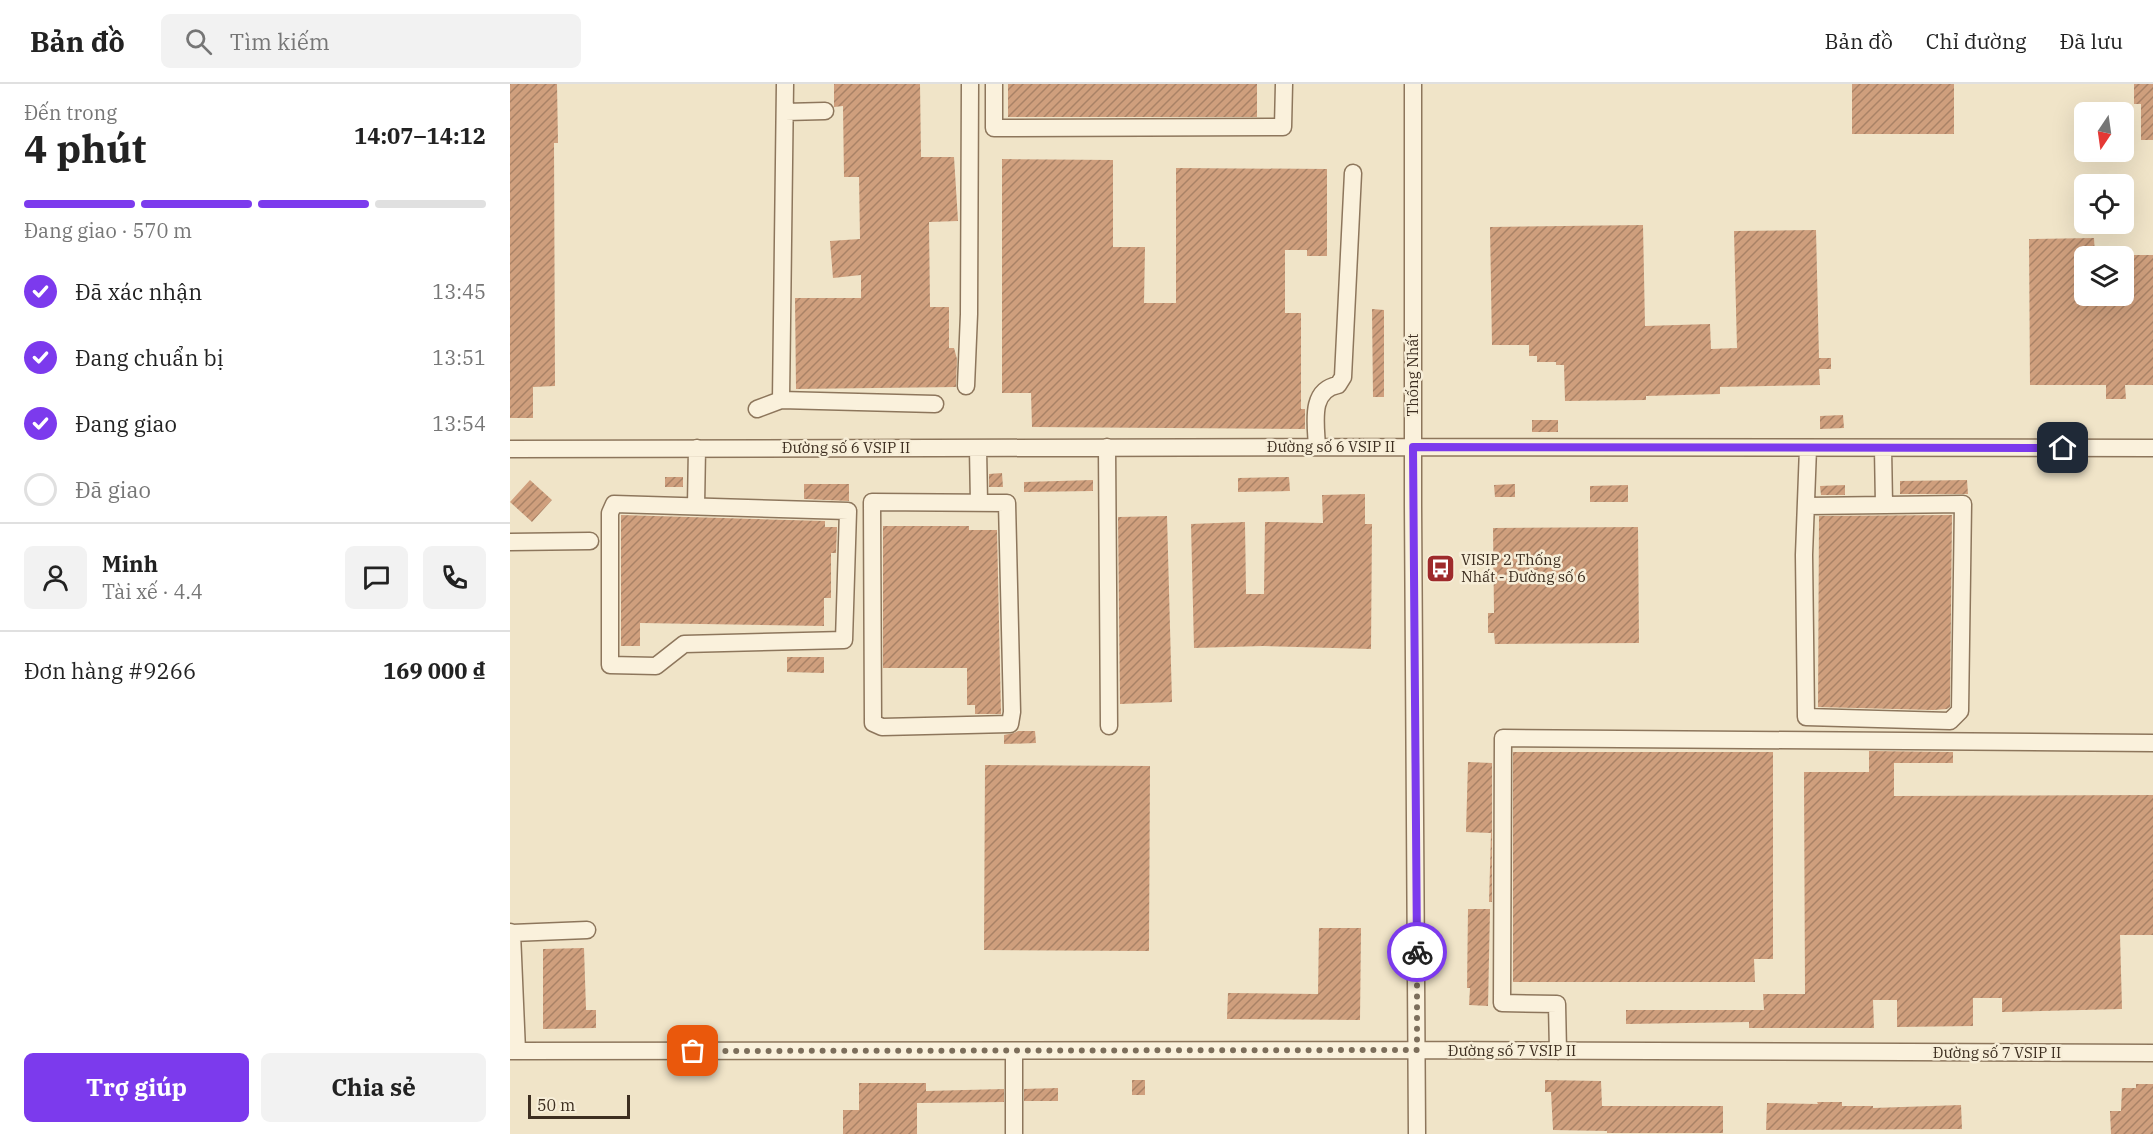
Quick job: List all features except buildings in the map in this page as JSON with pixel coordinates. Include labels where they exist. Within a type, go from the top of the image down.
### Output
[{"type":"street","points":[[781,400],[785,84]]},
{"type":"street","points":[[966,386],[969,314],[970,84]]},
{"type":"street","points":[[994,84],[994,128],[1283,127],[1284,84]]},
{"type":"street","name":"Thống Nhất","points":[[1413,84],[1417,1134]]},
{"type":"street","points":[[785,112],[825,111]]},
{"type":"street","points":[[1317,447],[1316,412],[1319,399],[1323,391],[1329,386],[1338,385],[1342,377],[1353,173]]},
{"type":"street","points":[[757,409],[781,400],[935,405]]},
{"type":"street","points":[[1107,447],[1109,726]]},
{"type":"street","points":[[696,506],[697,448]]},
{"type":"street","points":[[978,448],[979,503]]},
{"type":"street","points":[[1807,506],[1963,504],[1960,711],[1950,721],[1806,717],[1804,555],[1808,448]]},
{"type":"street","points":[[1883,448],[1884,505]]},
{"type":"street","name":"Đường số 6 VSIP II","points":[[510,449],[2153,448]]},
{"type":"street","points":[[872,502],[979,503],[1007,503],[1012,712],[1010,724],[882,727],[873,723],[872,502]]},
{"type":"street","points":[[614,504],[696,506],[848,511],[844,640],[684,644],[656,666],[610,665],[610,513],[614,504]]},
{"type":"street","points":[[510,542],[590,541]]},
{"type":"street","points":[[1558,1051],[1557,1004],[1502,1003],[1503,738],[2153,742]]},
{"type":"street","points":[[513,1051],[511,933],[587,930]]},
{"type":"street","name":"Đường số 7 VSIP II","points":[[513,1051],[1417,1050],[2153,1053]]},
{"type":"street","points":[[1014,1051],[1014,1134]]},
{"type":"way so far","points":[[693,1051],[1417,1050],[1417,952]]},
{"type":"place","name":"VISIP 2 Thống Nhất - Đường số 6","points":[[1440,569]]},
{"type":"route","points":[[1417,952],[1413,447],[2063,448]]}]
